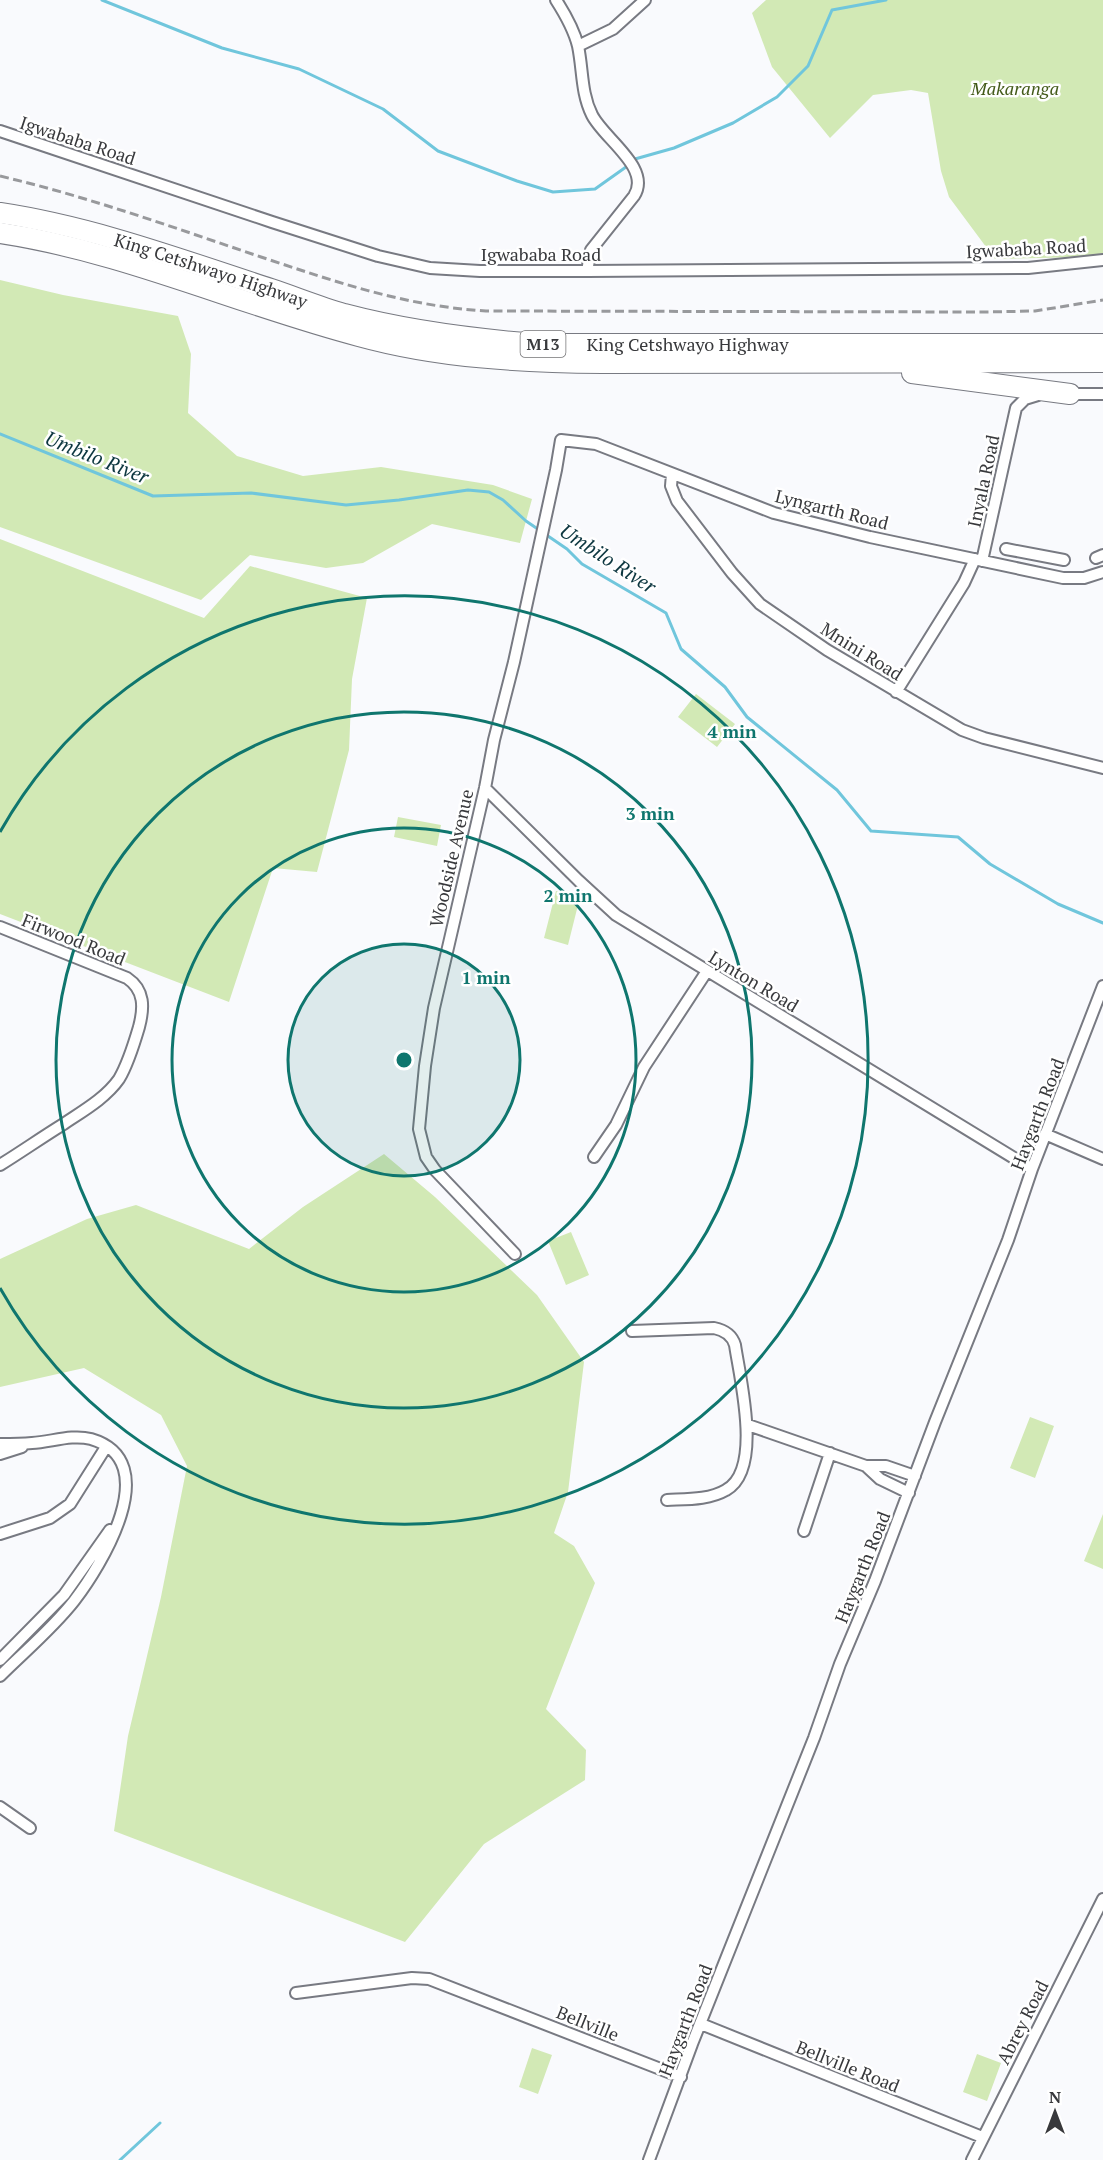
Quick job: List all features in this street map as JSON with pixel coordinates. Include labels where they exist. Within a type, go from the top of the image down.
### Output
[{"type":"highway","name":"King Cetshwayo Highway","points":[[0,213],[81,230],[146,247],[344,314],[466,338],[549,344],[1103,344]]},
{"type":"highway","name":"King Cetshwayo Highway","points":[[0,233],[44,240],[110,256],[340,331],[411,348],[492,360],[743,363],[1103,362]]},
{"type":"highway","points":[[977,344],[1103,334]]},
{"type":"highway","points":[[743,363],[923,374],[986,384],[1070,393]]},
{"type":"street","points":[[556,0],[578,46],[582,82],[591,113],[634,167],[639,178],[634,196],[591,250],[587,272]]},
{"type":"street","points":[[578,46],[613,29],[645,0]]},
{"type":"street","name":"Igwababa Road","points":[[0,132],[378,256],[418,266],[469,270],[587,272],[1028,268],[1103,260]]},
{"type":"street","points":[[986,384],[1006,394],[1016,408],[1025,399],[1035,395],[1103,394]]},
{"type":"street","name":"Inyala Road","points":[[896,692],[979,560],[1016,408]]},
{"type":"street","name":"Lyngarth Road","points":[[561,440],[596,444],[774,513],[870,537],[1070,578],[1084,578],[1103,572]]},
{"type":"street","name":"Woodside Avenue","points":[[514,1254],[435,1170],[426,1157],[419,1129],[434,1008],[537,561],[561,440]]},
{"type":"street","name":"Mnini Road","points":[[672,474],[671,486],[677,501],[755,600],[827,650],[941,719],[971,734],[1103,768]]},
{"type":"street","points":[[1006,549],[1064,560]]},
{"type":"street","points":[[1023,569],[1027,554]]},
{"type":"street","name":"Lynton Road","points":[[485,788],[616,915],[1032,1169]]},
{"type":"street","name":"Firwood Road","points":[[0,927],[124,976],[135,984],[142,999],[142,1016],[132,1048],[116,1082],[106,1094],[0,1165]]},
{"type":"street","points":[[594,1157],[616,1125],[644,1067],[707,972]]},
{"type":"street","name":"Haygarth Road","points":[[650,2160],[814,1738],[840,1664],[875,1581],[1008,1240],[1045,1134],[1103,986]]},
{"type":"street","points":[[1045,1134],[1103,1159]]},
{"type":"street","points":[[632,1331],[714,1329],[726,1332],[734,1341],[748,1425],[743,1468],[738,1479],[730,1488],[719,1494],[667,1500]]},
{"type":"street","points":[[748,1425],[866,1466],[886,1466],[915,1476]]},
{"type":"street","points":[[0,1444],[76,1438],[91,1439],[106,1447],[118,1458],[125,1474],[126,1494],[122,1516],[104,1554],[74,1601],[0,1676]]},
{"type":"street","points":[[0,1454],[34,1443]]},
{"type":"street","points":[[0,1534],[50,1518],[70,1504],[106,1447]]},
{"type":"street","points":[[804,1531],[830,1453]]},
{"type":"street","points":[[866,1466],[880,1479],[909,1493]]},
{"type":"street","points":[[0,1660],[64,1595],[110,1531],[123,1506]]},
{"type":"street","points":[[0,1807],[30,1828]]},
{"type":"street","name":"Abrey Road","points":[[972,2160],[1103,1899]]},
{"type":"street","name":"Bellville","points":[[296,1993],[420,1978],[438,1982],[681,2077]]},
{"type":"street","name":"Bellville Road","points":[[701,2025],[982,2137]]},
{"type":"green space","name":"Makaranga","points":[[766,0],[1103,0],[1103,253],[1084,257],[995,259],[949,197],[941,171],[928,93],[911,90],[873,95],[830,138],[772,67],[752,13]]},
{"type":"green space","points":[[0,280],[63,295],[178,316],[191,354],[188,413],[237,456],[303,476],[381,467],[493,485],[532,499],[520,543],[432,524],[363,563],[326,568],[250,555],[201,600],[0,527]]},
{"type":"green space","points":[[0,539],[204,618],[250,566],[367,598],[352,679],[349,750],[317,872],[273,868],[229,1002],[0,914]]},
{"type":"green space","points":[[696,694],[735,724],[717,747],[678,717]]},
{"type":"green space","points":[[398,817],[441,825],[437,846],[394,837]]},
{"type":"green space","points":[[556,891],[580,897],[568,945],[544,938]]},
{"type":"green space","points":[[384,1154],[435,1197],[537,1295],[584,1362],[568,1492],[554,1533],[574,1546],[595,1583],[546,1709],[586,1750],[585,1780],[484,1844],[405,1942],[114,1831],[128,1736],[161,1597],[187,1466],[161,1415],[84,1368],[0,1387],[0,1259],[87,1219],[136,1205],[249,1249],[303,1207]]},
{"type":"green space","points":[[571,1232],[589,1275],[566,1285],[548,1241]]},
{"type":"green space","points":[[1030,1417],[1054,1426],[1035,1478],[1010,1468]]},
{"type":"green space","points":[[1103,1514],[1103,1569],[1084,1561]]},
{"type":"green space","points":[[532,2048],[552,2055],[538,2094],[519,2087]]},
{"type":"green space","points":[[977,2054],[1001,2063],[987,2101],[963,2092]]},
{"type":"waterway","points":[[102,0],[222,48],[299,69],[383,109],[438,151],[517,181],[553,192],[595,189],[626,167]]},
{"type":"waterway","points":[[635,159],[674,148],[733,123],[777,97],[808,66],[832,10],[886,0]]},
{"type":"waterway","name":"Umbilo River","points":[[0,434],[153,496],[251,493],[346,505],[468,490],[489,492],[503,500],[526,521],[567,549],[582,564],[666,613],[681,649],[725,687],[747,717],[837,790],[871,831],[958,837],[990,864],[1058,904],[1103,923]]},
{"type":"waterway","points":[[120,2160],[160,2123]]},
{"type":"railway","points":[[0,176],[99,203],[371,292],[456,308],[486,311],[984,312],[1035,311],[1103,300]]}]
